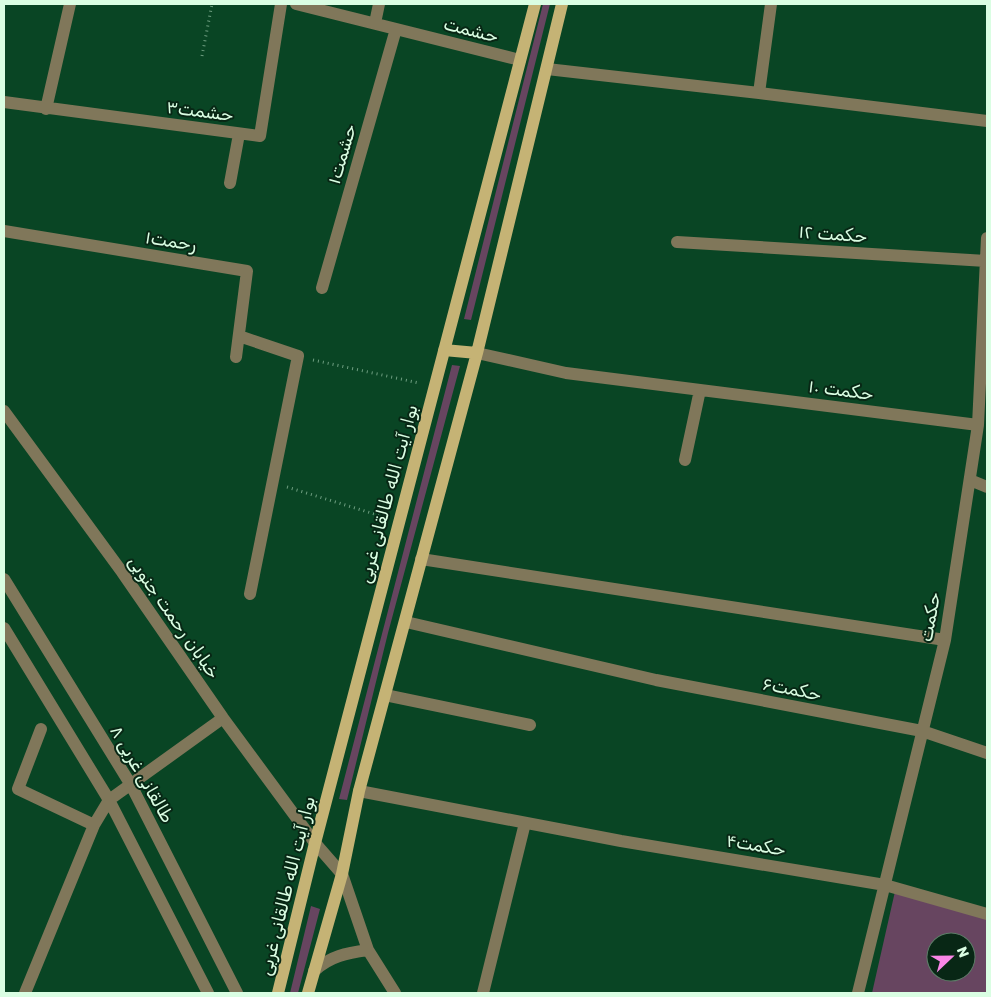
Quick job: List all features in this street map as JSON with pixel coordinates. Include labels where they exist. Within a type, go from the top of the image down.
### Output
[{"type":"main road","name":"بوار آیت الله طالقانی غربی","points":[[278,993],[315,843],[535,4]]},
{"type":"main road","points":[[308,993],[342,874],[358,791],[406,622],[477,353],[562,4]]},
{"type":"main road","points":[[444,350],[477,353]]},
{"type":"street","points":[[46,109],[70,4]]},
{"type":"street","name":"حشمت۳","points":[[4,102],[260,136],[281,4]]},
{"type":"street","name":"حشمت","points":[[296,4],[520,60]]},
{"type":"street","points":[[375,24],[379,4]]},
{"type":"street","points":[[759,92],[771,4]]},
{"type":"street","name":"حشمت۱","points":[[322,288],[396,29]]},
{"type":"street","points":[[547,69],[759,92],[987,121]]},
{"type":"street","points":[[230,183],[239,134]]},
{"type":"street","name":"رحمت۱","points":[[4,230],[247,271],[236,357]]},
{"type":"street","name":"حکمت","points":[[858,993],[945,640],[978,425],[983,407],[987,238]]},
{"type":"street","name":"حکمت ۱۲","points":[[677,242],[986,260]]},
{"type":"street","points":[[239,336],[298,356],[250,594]]},
{"type":"street","name":"حکمت ۱۰","points":[[477,353],[566,374],[978,425]]},
{"type":"street","points":[[685,460],[700,390]]},
{"type":"street","name":"خیابان رحمت جنوبی","points":[[4,411],[122,572],[223,718],[315,843],[342,874]]},
{"type":"street","points":[[970,480],[987,487]]},
{"type":"street","points":[[421,560],[945,640]]},
{"type":"street","name":"طالقانی غربی ۸","points":[[4,579],[131,785],[237,993]]},
{"type":"street","name":"حکمت۶","points":[[406,622],[656,680],[922,732],[987,753]]},
{"type":"street","points":[[4,628],[109,800],[208,993]]},
{"type":"street","points":[[385,695],[530,725]]},
{"type":"street","points":[[25,993],[94,825],[109,800],[223,718]]},
{"type":"street","points":[[41,729],[18,789],[94,825]]},
{"type":"street","name":"حکمت۴","points":[[358,791],[621,841],[885,885],[987,914]]},
{"type":"street","points":[[483,993],[525,823]]},
{"type":"street","points":[[342,874],[368,950],[395,993]]},
{"type":"street","points":[[314,971],[325,960],[342,954],[368,950]]},
{"type":"path","points":[[202,56],[212,4]]},
{"type":"path","points":[[298,356],[434,387]]},
{"type":"path","points":[[272,482],[399,522]]},
{"type":"shaded area","points":[[543,4],[550,4],[471,320],[464,319]]},
{"type":"shaded area","points":[[452,365],[460,366],[388,633],[347,800],[339,799]]},
{"type":"shaded area","points":[[896,887],[987,918],[987,993],[872,993]]},
{"type":"shaded area","points":[[311,906],[320,909],[298,993],[290,993]]}]
